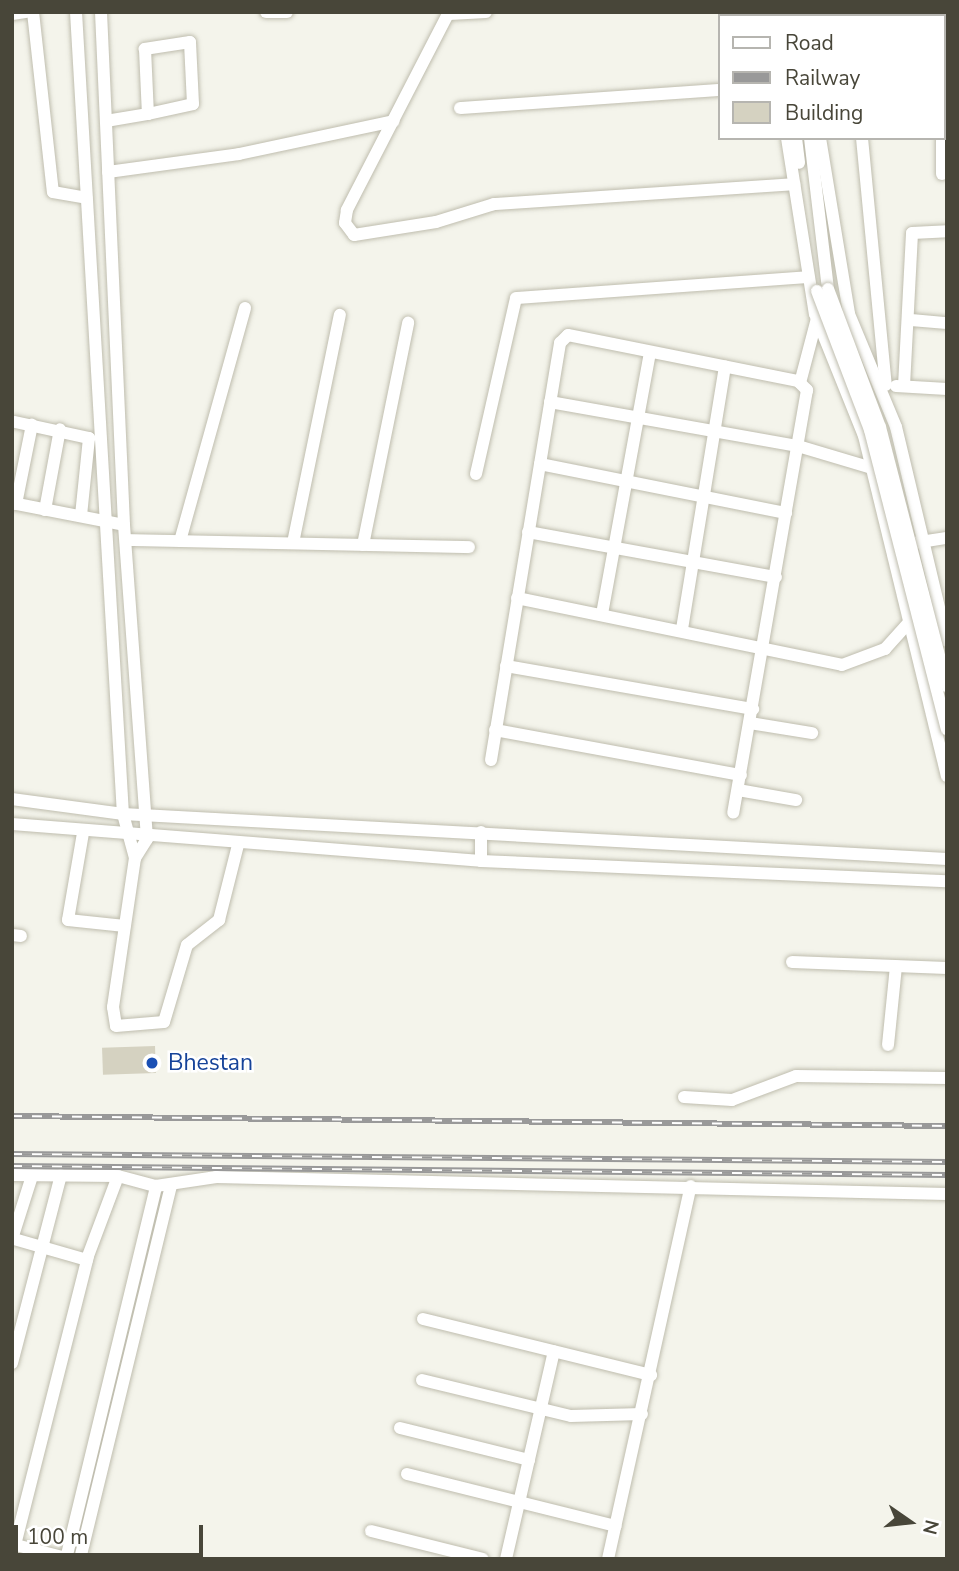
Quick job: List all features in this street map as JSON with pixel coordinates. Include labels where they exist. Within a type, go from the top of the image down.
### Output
[{"type":"street","points":[[12,14],[27,12]]},
{"type":"street","points":[[33,12],[53,192],[86,198]]},
{"type":"street","points":[[76,12],[123,814],[126,838],[135,858]]},
{"type":"street","points":[[102,12],[124,525],[128,540],[147,839],[135,858],[125,926],[113,1020],[121,1027],[158,1026],[187,945],[219,920],[238,845]]},
{"type":"street","points":[[266,12],[287,12]]},
{"type":"street","points":[[486,12],[449,13],[347,210],[345,223],[354,235],[436,222],[494,204],[794,184]]},
{"type":"street","points":[[106,121],[148,114],[197,100],[190,42],[145,50],[148,114]]},
{"type":"street","points":[[460,108],[718,90]]},
{"type":"street","points":[[108,172],[239,154],[394,121]]},
{"type":"street","points":[[788,140],[808,277],[817,318],[872,468],[947,776]]},
{"type":"street","points":[[796,140],[822,290],[870,430],[947,729]]},
{"type":"street","points":[[810,140],[822,290],[880,427],[947,686]]},
{"type":"street","points":[[821,140],[842,286],[896,427],[921,542],[947,641]]},
{"type":"street","points":[[862,140],[882,385]]},
{"type":"street","points":[[942,140],[942,174]]},
{"type":"street","points":[[904,386],[911,320],[912,233],[947,231]]},
{"type":"street","points":[[89,250],[111,248]]},
{"type":"street","points":[[476,474],[516,298],[808,277]]},
{"type":"street","points":[[180,541],[245,308]]},
{"type":"street","points":[[293,543],[340,315]]},
{"type":"street","points":[[800,383],[817,318]]},
{"type":"street","points":[[911,320],[947,323]]},
{"type":"street","points":[[363,545],[408,323]]},
{"type":"street","points":[[491,760],[560,343],[568,335],[725,366],[800,383],[807,390],[733,813]]},
{"type":"street","points":[[602,614],[650,352]]},
{"type":"street","points":[[682,629],[725,366]]},
{"type":"street","points":[[882,385],[947,390]]},
{"type":"street","points":[[551,402],[797,446],[872,468]]},
{"type":"street","points":[[15,422],[60,429],[89,438],[81,516]]},
{"type":"street","points":[[32,425],[14,503],[124,525]]},
{"type":"street","points":[[45,510],[60,429]]},
{"type":"street","points":[[540,464],[786,513]]},
{"type":"street","points":[[528,533],[776,577]]},
{"type":"street","points":[[893,548],[947,538]]},
{"type":"street","points":[[128,540],[469,547]]},
{"type":"street","points":[[517,598],[857,664],[886,649],[911,620]]},
{"type":"street","points":[[506,666],[753,709]]},
{"type":"street","points":[[750,723],[812,733]]},
{"type":"street","points":[[495,730],[741,775]]},
{"type":"street","points":[[738,790],[796,800]]},
{"type":"street","points":[[12,799],[123,814],[947,859]]},
{"type":"street","points":[[12,824],[126,838],[481,861],[947,881]]},
{"type":"street","points":[[481,832],[481,861]]},
{"type":"street","points":[[83,833],[68,920],[125,926]]},
{"type":"street","points":[[792,962],[947,968]]},
{"type":"street","points":[[888,1045],[896,966]]},
{"type":"street","points":[[684,1097],[732,1100],[796,1076],[947,1078]]},
{"type":"street","points":[[12,1175],[118,1176],[156,1186],[216,1177],[947,1194]]},
{"type":"street","points":[[32,1175],[13,1239],[87,1261]]},
{"type":"street","points":[[12,1363],[61,1175]]},
{"type":"street","points":[[118,1176],[87,1261],[14,1544],[66,1559],[156,1186]]},
{"type":"street","points":[[80,1559],[171,1185]]},
{"type":"street","points":[[608,1559],[651,1376],[691,1186]]},
{"type":"street","points":[[423,1319],[651,1376]]},
{"type":"street","points":[[506,1559],[554,1351]]},
{"type":"street","points":[[422,1380],[571,1416],[642,1414]]},
{"type":"street","points":[[400,1428],[529,1460]]},
{"type":"street","points":[[407,1474],[616,1526]]},
{"type":"street","points":[[371,1531],[483,1559]]},
{"type":"building","points":[[155,1046],[156,1073],[103,1075],[102,1048]]},
{"type":"railway","points":[[12,1116],[947,1126]]},
{"type":"railway","points":[[12,1154],[947,1162]]},
{"type":"railway","points":[[12,1166],[947,1175]]},
{"type":"place","name":"Bhestan","points":[[152,1063]]}]
